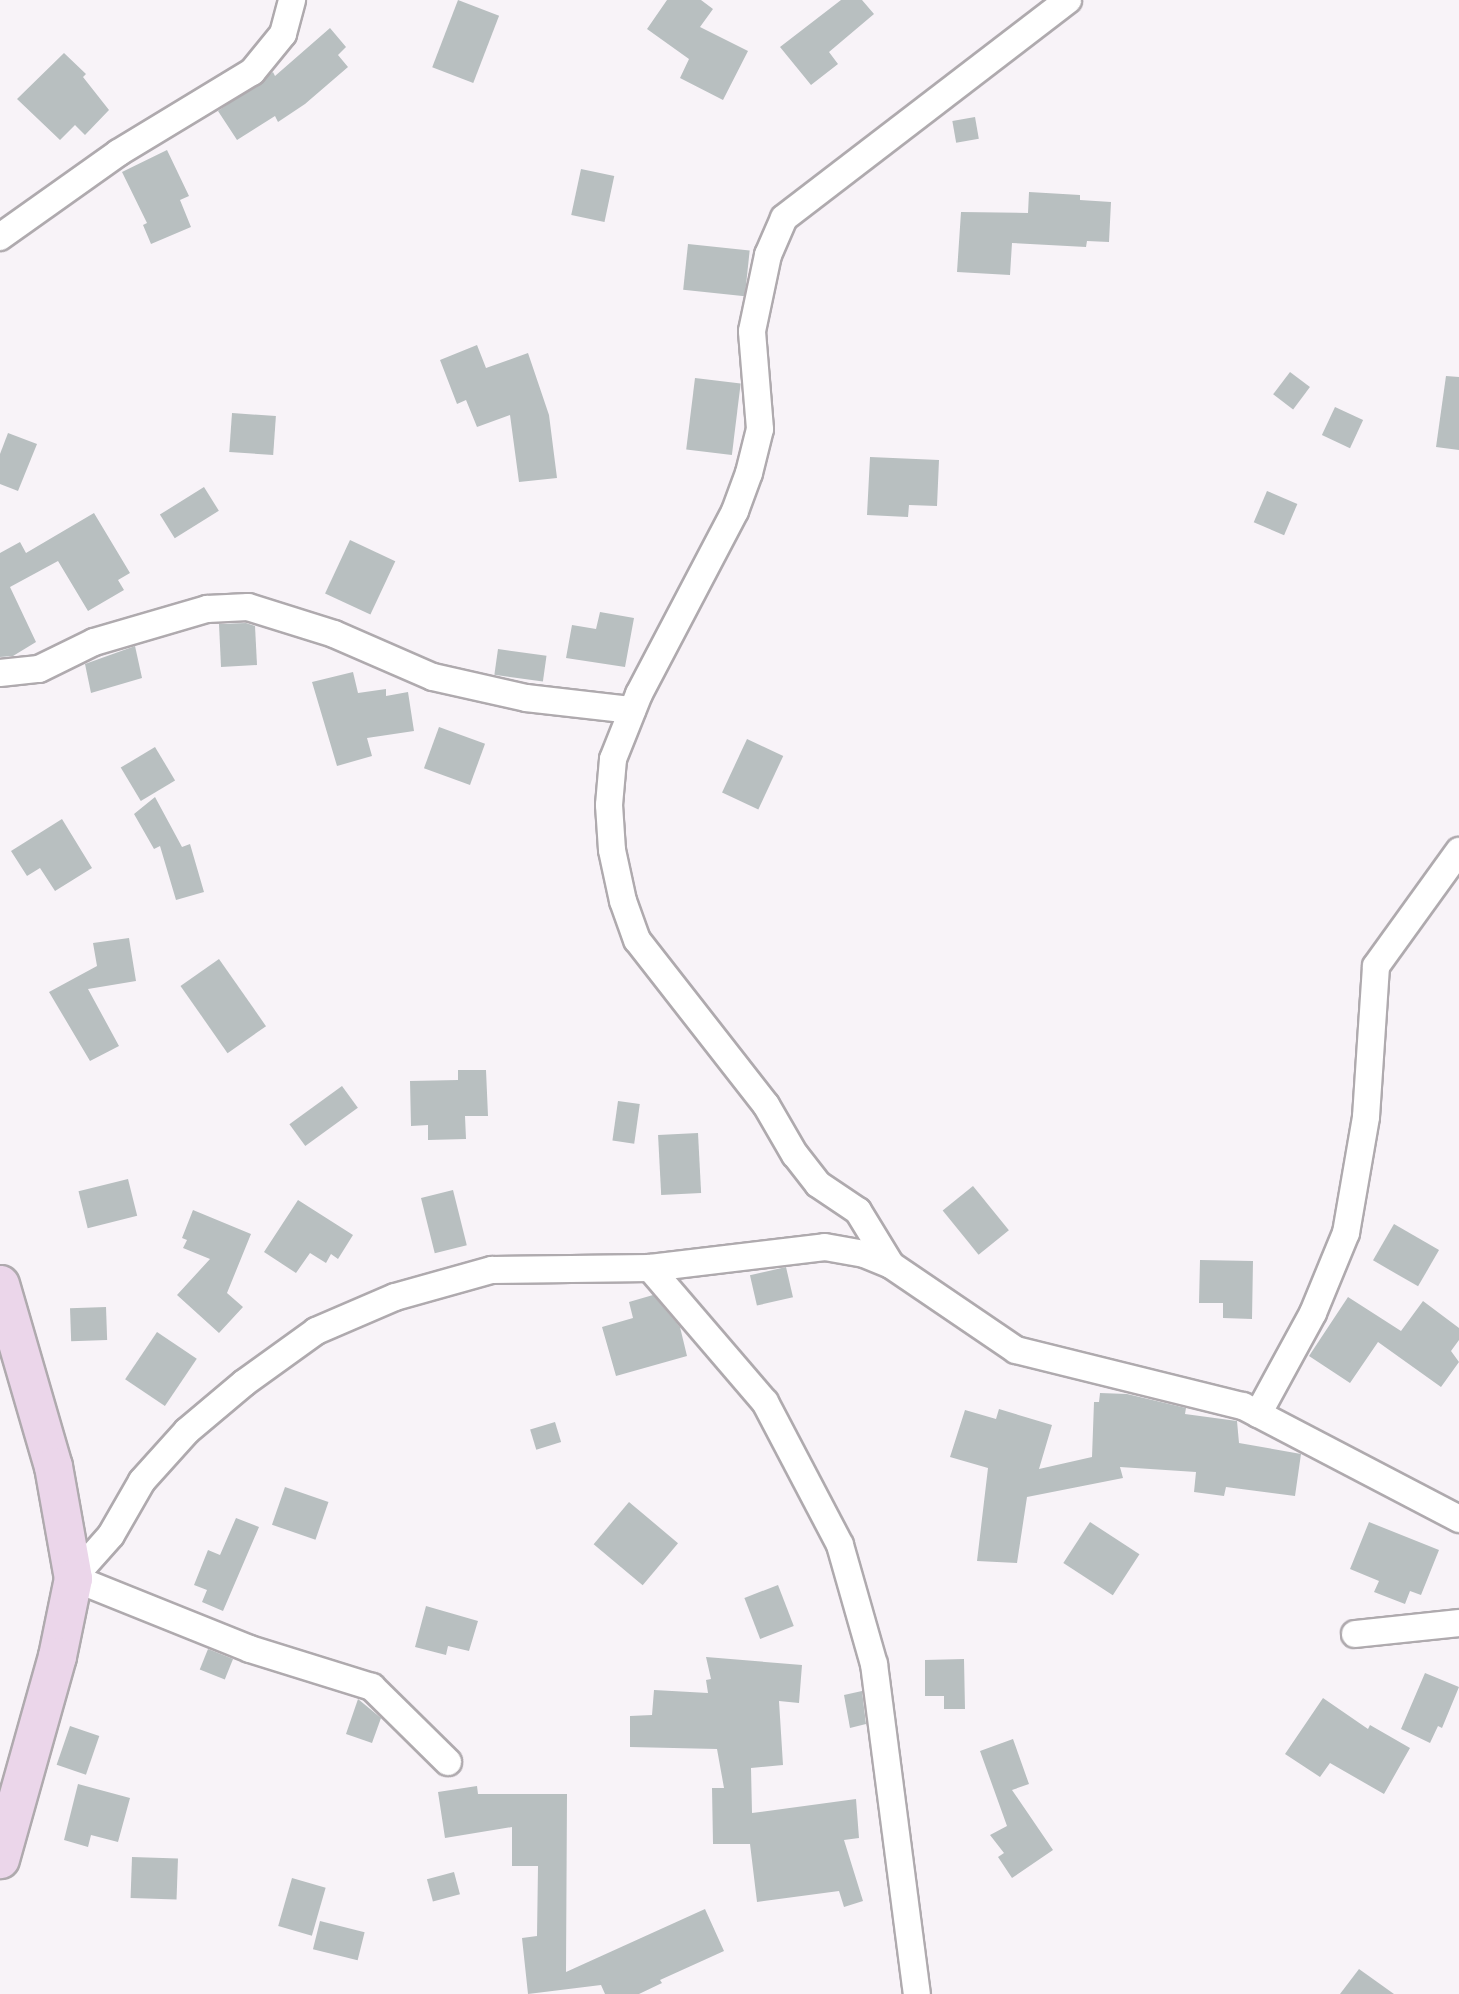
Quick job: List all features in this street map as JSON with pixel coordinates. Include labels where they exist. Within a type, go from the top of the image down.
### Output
[{"type":"street","points":[[0,237],[118,153],[208,103],[252,72],[283,34],[292,0]]},
{"type":"street","points":[[891,1265],[858,1211],[818,1184],[795,1155],[743,1073],[637,940],[622,901],[609,805],[613,759],[632,710],[735,512],[749,473],[760,429],[752,331],[768,255],[783,218],[1068,0]]},
{"type":"street","points":[[0,673],[39,669],[94,642],[207,609],[248,607],[334,634],[433,677],[526,698],[632,710]]},
{"type":"street","points":[[1258,1413],[1313,1313],[1346,1233],[1366,1117],[1376,966],[1459,850]]},
{"type":"street","points":[[74,1578],[111,1535],[142,1481],[187,1431],[244,1383],[316,1331],[395,1297],[492,1270],[650,1268],[825,1247],[891,1265],[1016,1350],[1258,1413],[1459,1519]]},
{"type":"street","points":[[650,1268],[765,1402],[840,1545],[874,1664],[918,1994]]},
{"type":"street","points":[[0,1284],[53,1466],[74,1578],[57,1657],[0,1859]]},
{"type":"street","points":[[74,1578],[250,1649],[372,1687],[448,1762]]},
{"type":"street","points":[[1355,1634],[1459,1623]]},
{"type":"building","points":[[458,0],[499,16],[473,83],[432,67]]},
{"type":"building","points":[[667,0],[701,0],[713,9],[700,27],[748,51],[723,100],[680,78],[689,59],[647,29]]},
{"type":"building","points":[[841,0],[862,0],[874,14],[829,52],[838,64],[811,85],[780,47]]},
{"type":"building","points":[[330,28],[346,47],[338,55],[348,67],[305,104],[278,122],[275,116],[237,140],[218,111],[273,72],[275,76]]},
{"type":"building","points":[[64,53],[86,74],[83,77],[109,110],[85,135],[75,125],[60,140],[17,99]]},
{"type":"building","points":[[975,117],[979,139],[956,143],[952,121]]},
{"type":"building","points":[[167,150],[189,196],[180,200],[191,227],[151,244],[143,225],[147,223],[122,172]]},
{"type":"building","points":[[581,169],[614,176],[604,222],[571,215]]},
{"type":"building","points":[[1029,192],[1080,195],[1080,200],[1111,202],[1109,242],[1087,241],[1086,247],[1012,243],[1010,275],[957,272],[961,212],[1028,213]]},
{"type":"building","points":[[688,244],[750,250],[745,296],[683,290]]},
{"type":"building","points":[[477,345],[486,368],[528,353],[549,415],[557,478],[519,482],[510,415],[477,427],[466,400],[457,404],[440,360]]},
{"type":"building","points":[[1290,372],[1310,387],[1293,409],[1273,394]]},
{"type":"building","points":[[1446,376],[1459,377],[1459,450],[1436,447]]},
{"type":"building","points":[[695,378],[741,384],[732,455],[686,449]]},
{"type":"building","points":[[1335,407],[1363,420],[1350,448],[1322,435]]},
{"type":"building","points":[[232,413],[276,416],[273,455],[229,452]]},
{"type":"building","points":[[8,433],[37,444],[18,491],[0,484],[0,454]]},
{"type":"building","points":[[870,457],[939,460],[937,506],[909,505],[908,517],[867,515]]},
{"type":"building","points":[[204,487],[219,511],[175,538],[160,515]]},
{"type":"building","points":[[1267,491],[1297,504],[1284,535],[1254,522]]},
{"type":"building","points":[[94,513],[130,573],[118,580],[124,590],[88,611],[58,561],[10,587],[36,642],[13,656],[0,657],[0,553],[20,542],[26,553]]},
{"type":"building","points":[[350,540],[395,561],[370,615],[325,593]]},
{"type":"building","points":[[600,612],[634,618],[625,667],[566,658],[572,625],[596,629]]},
{"type":"building","points":[[246,623],[255,626],[257,665],[221,667],[219,624]]},
{"type":"building","points":[[135,646],[142,678],[91,693],[85,664]]},
{"type":"building","points":[[498,649],[547,656],[543,682],[494,675]]},
{"type":"building","points":[[353,672],[358,693],[386,689],[386,696],[408,692],[414,731],[367,738],[372,756],[337,766],[312,682]]},
{"type":"building","points":[[439,727],[485,744],[470,785],[424,768]]},
{"type":"building","points":[[747,739],[783,756],[758,809],[722,792]]},
{"type":"building","points":[[155,747],[175,780],[141,801],[121,768]]},
{"type":"building","points":[[155,797],[182,847],[190,844],[204,892],[176,900],[160,846],[154,849],[134,814]]},
{"type":"building","points":[[62,819],[92,868],[55,891],[40,868],[27,876],[11,851]]},
{"type":"building","points":[[129,938],[136,981],[88,989],[119,1046],[90,1061],[49,992],[97,966],[93,943]]},
{"type":"building","points":[[219,959],[266,1026],[228,1053],[180,986]]},
{"type":"building","points":[[458,1070],[486,1070],[488,1116],[465,1116],[466,1139],[428,1140],[428,1125],[411,1126],[410,1081],[458,1080]]},
{"type":"building","points":[[342,1086],[358,1108],[305,1146],[289,1124]]},
{"type":"building","points":[[618,1101],[640,1104],[634,1144],[612,1141]]},
{"type":"building","points":[[698,1133],[701,1193],[661,1195],[658,1135]]},
{"type":"building","points":[[128,1179],[137,1216],[88,1228],[79,1191]]},
{"type":"building","points":[[973,1186],[1009,1230],[979,1255],[943,1211]]},
{"type":"building","points":[[453,1190],[467,1245],[435,1253],[421,1198]]},
{"type":"building","points":[[298,1200],[353,1235],[338,1259],[331,1254],[326,1263],[310,1253],[296,1273],[264,1252]]},
{"type":"building","points":[[193,1210],[251,1234],[227,1293],[243,1307],[219,1333],[177,1295],[210,1259],[183,1248],[187,1240],[182,1238]]},
{"type":"building","points":[[1394,1224],[1439,1250],[1418,1286],[1373,1260]]},
{"type":"building","points":[[1200,1260],[1253,1261],[1252,1319],[1223,1318],[1223,1303],[1199,1303]]},
{"type":"building","points":[[786,1267],[793,1297],[757,1306],[750,1275]]},
{"type":"building","points":[[653,1295],[680,1327],[687,1356],[616,1376],[602,1327],[633,1318],[629,1302]]},
{"type":"building","points":[[1348,1297],[1401,1331],[1423,1301],[1459,1328],[1459,1340],[1451,1351],[1459,1362],[1441,1387],[1378,1342],[1350,1383],[1309,1356]]},
{"type":"building","points":[[106,1307],[107,1340],[71,1341],[70,1308]]},
{"type":"building","points":[[157,1332],[197,1359],[165,1406],[125,1379]]},
{"type":"building","points":[[1100,1393],[1127,1394],[1186,1408],[1185,1414],[1237,1421],[1239,1443],[1301,1454],[1295,1496],[1226,1487],[1224,1496],[1194,1492],[1196,1472],[1120,1467],[1123,1478],[1027,1497],[1017,1563],[977,1561],[988,1468],[950,1457],[965,1410],[996,1419],[999,1409],[1052,1425],[1039,1469],[1092,1457],[1094,1402],[1099,1402]]},
{"type":"building","points":[[555,1422],[561,1442],[536,1450],[530,1430]]},
{"type":"building","points":[[285,1487],[328,1502],[315,1540],[272,1525]]},
{"type":"building","points":[[629,1502],[678,1543],[643,1585],[594,1544]]},
{"type":"building","points":[[236,1518],[259,1527],[223,1611],[202,1602],[207,1590],[194,1585],[208,1550],[220,1555]]},
{"type":"building","points":[[1090,1522],[1139,1554],[1113,1595],[1063,1563]]},
{"type":"building","points":[[1369,1522],[1439,1550],[1421,1595],[1410,1591],[1405,1604],[1374,1592],[1379,1581],[1350,1569]]},
{"type":"building","points":[[778,1585],[794,1626],[760,1639],[744,1598]]},
{"type":"building","points":[[426,1606],[478,1621],[469,1651],[448,1646],[446,1655],[415,1647]]},
{"type":"building","points":[[208,1649],[233,1659],[225,1680],[200,1669]]},
{"type":"building","points":[[706,1657],[802,1665],[799,1703],[779,1701],[783,1765],[751,1768],[752,1813],[856,1799],[859,1838],[844,1840],[863,1901],[844,1907],[839,1891],[757,1902],[750,1844],[713,1844],[712,1788],[724,1788],[717,1749],[630,1747],[630,1716],[652,1715],[654,1690],[708,1693],[706,1680],[711,1679]]},
{"type":"building","points":[[964,1659],[965,1709],[944,1709],[944,1696],[925,1696],[925,1660]]},
{"type":"building","points":[[1425,1673],[1459,1687],[1442,1728],[1438,1726],[1430,1743],[1401,1729]]},
{"type":"building","points":[[862,1691],[866,1724],[850,1728],[844,1695]]},
{"type":"building","points":[[1323,1698],[1368,1729],[1370,1725],[1410,1748],[1384,1794],[1330,1763],[1320,1777],[1285,1754]]},
{"type":"building","points":[[358,1699],[381,1718],[372,1743],[346,1734]]},
{"type":"building","points":[[70,1726],[99,1736],[86,1775],[57,1765]]},
{"type":"building","points":[[1013,1739],[1029,1784],[1012,1790],[1053,1850],[1012,1878],[998,1857],[1004,1853],[990,1835],[1007,1826],[980,1751]]},
{"type":"building","points":[[78,1784],[130,1798],[118,1842],[91,1835],[88,1847],[64,1840]]},
{"type":"building","points":[[477,1786],[478,1794],[567,1794],[566,1972],[705,1909],[724,1951],[660,1980],[662,1983],[639,1994],[605,1994],[601,1985],[528,1994],[522,1938],[537,1936],[538,1866],[512,1866],[512,1827],[445,1838],[438,1792]]},
{"type":"building","points":[[132,1857],[178,1859],[177,1900],[131,1898]]},
{"type":"building","points":[[454,1872],[460,1894],[433,1901],[427,1879]]},
{"type":"building","points":[[292,1878],[326,1888],[312,1936],[278,1926]]},
{"type":"building","points":[[320,1921],[365,1932],[358,1960],[313,1949]]},
{"type":"building","points":[[1359,1969],[1394,1994],[1340,1994]]}]
